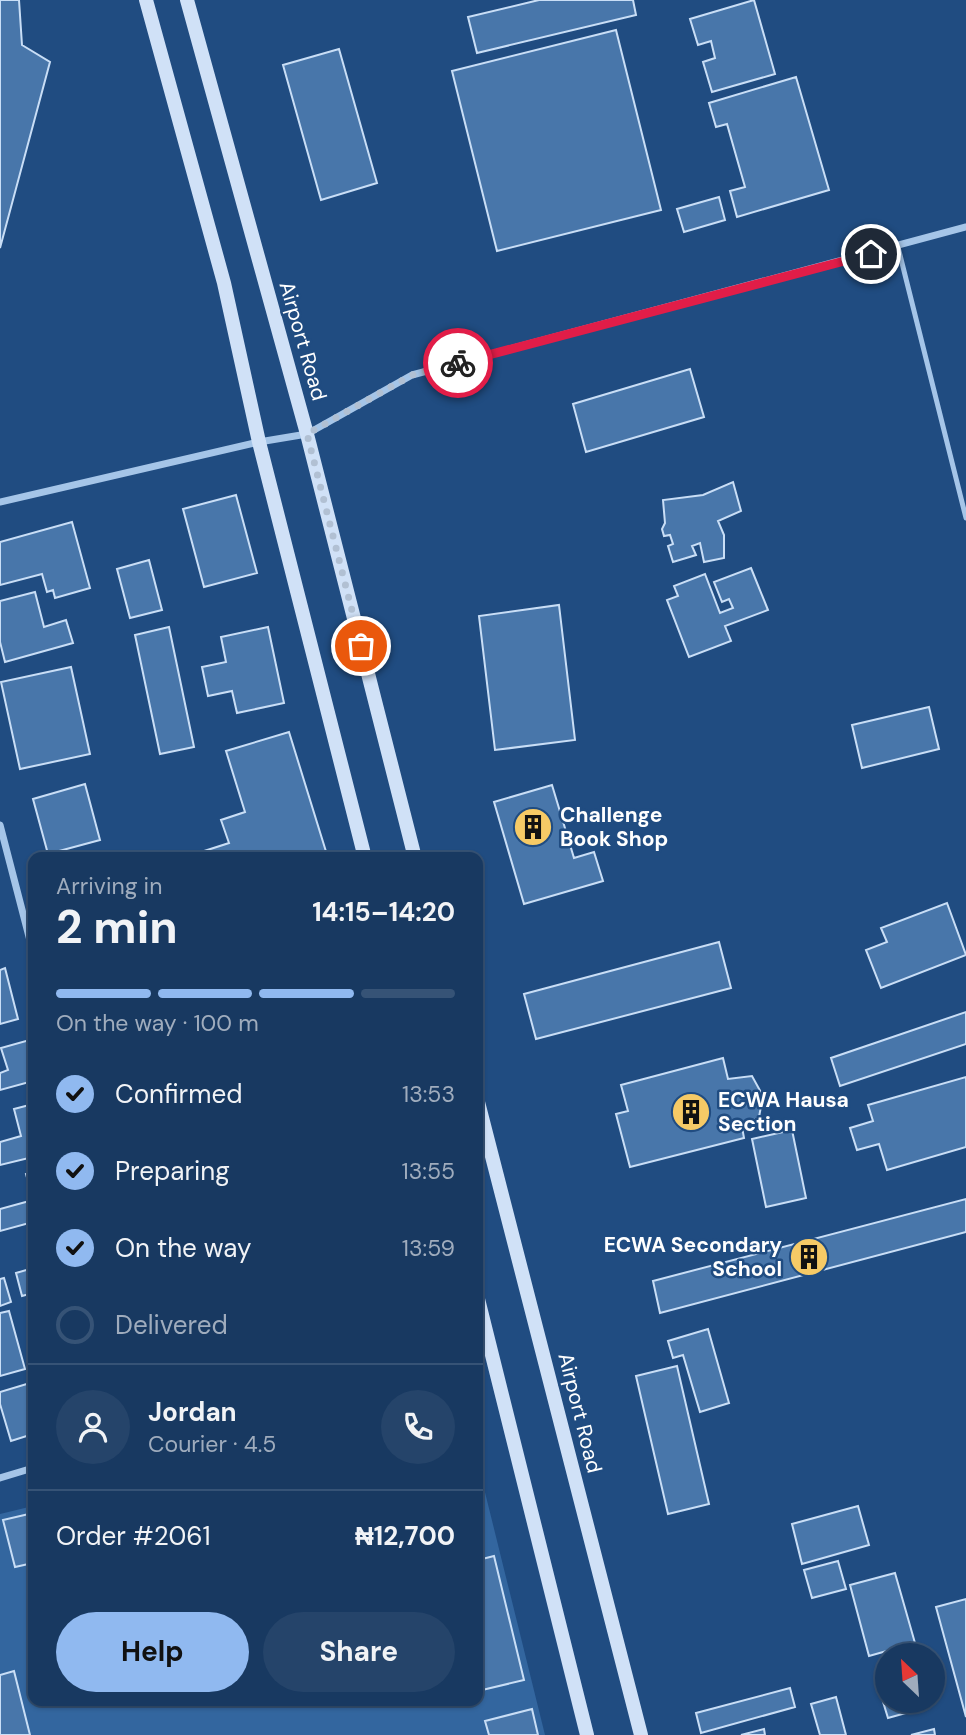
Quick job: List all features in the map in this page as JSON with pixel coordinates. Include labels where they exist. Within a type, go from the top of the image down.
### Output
[{"type":"main road","points":[[146,0],[224,283],[259,442],[363,852]]},
{"type":"main road","name":"Airport Road","points":[[187,0],[307,434],[413,852]]},
{"type":"main road","name":"Airport Road","points":[[483,1121],[641,1735]]},
{"type":"main road","points":[[483,1319],[587,1735]]},
{"type":"street","points":[[0,502],[259,442],[307,434],[412,375],[966,228]]},
{"type":"street","points":[[0,825],[28,933]]},
{"type":"street","points":[[0,1478],[28,1470]]},
{"type":"lane","points":[[898,247],[966,518]]},
{"type":"shaded area","points":[[483,1484],[545,1735],[0,1735],[0,1514],[28,1507],[28,1706],[483,1706]]},
{"type":"building","points":[[0,0],[19,0],[22,45],[50,62],[0,248]]},
{"type":"building","points":[[539,0],[633,0],[636,15],[477,53],[468,17]]},
{"type":"building","points":[[754,0],[775,74],[712,92],[703,62],[715,58],[711,41],[698,45],[690,19]]},
{"type":"building","points":[[616,30],[661,210],[497,251],[452,71]]},
{"type":"building","points":[[339,49],[377,183],[321,200],[283,65]]},
{"type":"building","points":[[796,77],[829,190],[737,217],[730,191],[745,187],[727,124],[716,127],[709,103]]},
{"type":"building","points":[[719,197],[725,220],[684,232],[677,209]]},
{"type":"building","points":[[690,369],[704,417],[586,452],[573,404]]},
{"type":"building","points":[[733,482],[741,511],[718,521],[724,535],[724,558],[704,562],[700,543],[692,546],[696,555],[673,562],[668,546],[673,544],[670,535],[664,536],[662,529],[665,523],[663,500],[703,495]]},
{"type":"building","points":[[236,495],[257,573],[204,587],[183,509]]},
{"type":"building","points":[[72,522],[90,588],[55,598],[53,590],[47,592],[42,574],[0,585],[0,542]]},
{"type":"building","points":[[149,560],[162,610],[130,618],[117,569]]},
{"type":"building","points":[[751,568],[768,610],[725,626],[731,641],[689,657],[667,600],[678,596],[674,586],[705,574],[720,613],[733,608],[729,599],[722,602],[714,582]]},
{"type":"building","points":[[35,592],[44,627],[66,620],[73,643],[5,662],[0,642],[0,601]]},
{"type":"building","points":[[559,605],[575,740],[495,750],[479,616]]},
{"type":"building","points":[[169,627],[194,747],[160,754],[135,635]]},
{"type":"building","points":[[268,627],[284,703],[237,713],[232,691],[208,696],[202,667],[226,662],[221,637]]},
{"type":"building","points":[[71,667],[90,754],[20,769],[1,682]]},
{"type":"building","points":[[929,707],[939,749],[862,768],[852,725]]},
{"type":"building","points":[[289,732],[326,852],[201,852],[229,843],[221,820],[245,812],[226,751]]},
{"type":"building","points":[[85,784],[100,840],[47,852],[33,799]]},
{"type":"building","name":"Challenge Book Shop","points":[[552,785],[574,858],[594,852],[603,881],[524,904],[494,802]]},
{"type":"building","points":[[947,903],[966,955],[881,988],[866,950],[887,942],[881,928]]},
{"type":"building","points":[[719,942],[731,988],[536,1039],[524,994]]},
{"type":"building","points":[[5,968],[18,1019],[0,1024],[0,970]]},
{"type":"building","points":[[966,1012],[966,1044],[840,1086],[831,1058]]},
{"type":"building","points":[[28,1040],[28,1082],[0,1090],[0,1073],[8,1070],[1,1048]]},
{"type":"building","name":"ECWA Hausa Section","points":[[723,1058],[728,1079],[752,1076],[763,1096],[759,1117],[742,1127],[744,1138],[630,1167],[616,1114],[628,1111],[621,1085]]},
{"type":"building","points":[[966,1077],[966,1147],[887,1170],[879,1144],[857,1150],[850,1128],[873,1121],[868,1105]]},
{"type":"building","points":[[28,1105],[28,1158],[0,1165],[0,1142],[21,1136],[14,1109]]},
{"type":"building","name":"ECWA Secondary School","points":[[792,1130],[806,1198],[766,1207],[752,1139]]},
{"type":"building","name":"ECWA Secondary School","points":[[966,1199],[966,1232],[660,1313],[653,1281]]},
{"type":"building","points":[[28,1201],[28,1223],[0,1231],[0,1209]]},
{"type":"building","points":[[28,1269],[28,1294],[22,1296],[16,1273]]},
{"type":"building","points":[[4,1278],[11,1302],[0,1306],[0,1279]]},
{"type":"building","points":[[9,1311],[25,1369],[0,1376],[0,1313]]},
{"type":"building","points":[[708,1329],[729,1403],[700,1412],[683,1355],[673,1358],[668,1341]]},
{"type":"building","points":[[677,1366],[709,1504],[668,1514],[636,1376]]},
{"type":"building","points":[[28,1384],[28,1436],[11,1441],[0,1404],[0,1392]]},
{"type":"building","points":[[858,1506],[869,1545],[802,1564],[792,1524]]},
{"type":"building","points":[[28,1514],[28,1564],[15,1567],[3,1520]]},
{"type":"building","points":[[494,1556],[524,1680],[483,1690],[483,1559]]},
{"type":"building","points":[[838,1561],[846,1589],[812,1598],[804,1570]]},
{"type":"building","points":[[895,1573],[915,1643],[875,1643],[875,1654],[869,1656],[850,1585]]},
{"type":"building","points":[[966,1599],[966,1717],[936,1607]]},
{"type":"building","points":[[14,1671],[30,1735],[0,1735],[0,1675]]},
{"type":"building","points":[[790,1688],[795,1707],[701,1733],[696,1713]]},
{"type":"building","points":[[836,1697],[846,1735],[820,1735],[811,1704]]},
{"type":"building","points":[[532,1709],[538,1735],[489,1735],[485,1721]]},
{"type":"building","points":[[886,1713],[906,1713],[888,1718]]},
{"type":"building","points":[[764,1729],[765,1735],[741,1735]]},
{"type":"building","points":[[934,1729],[935,1735],[911,1735]]},
{"type":"way so far","points":[[361,646],[307,434],[412,375],[458,363]]},
{"type":"place","name":"Challenge Book Shop","points":[[533,827]]},
{"type":"place","name":"ECWA Hausa Section","points":[[691,1112]]},
{"type":"place","name":"ECWA Secondary School","points":[[809,1257]]},
{"type":"route","points":[[458,363],[871,254]]}]
